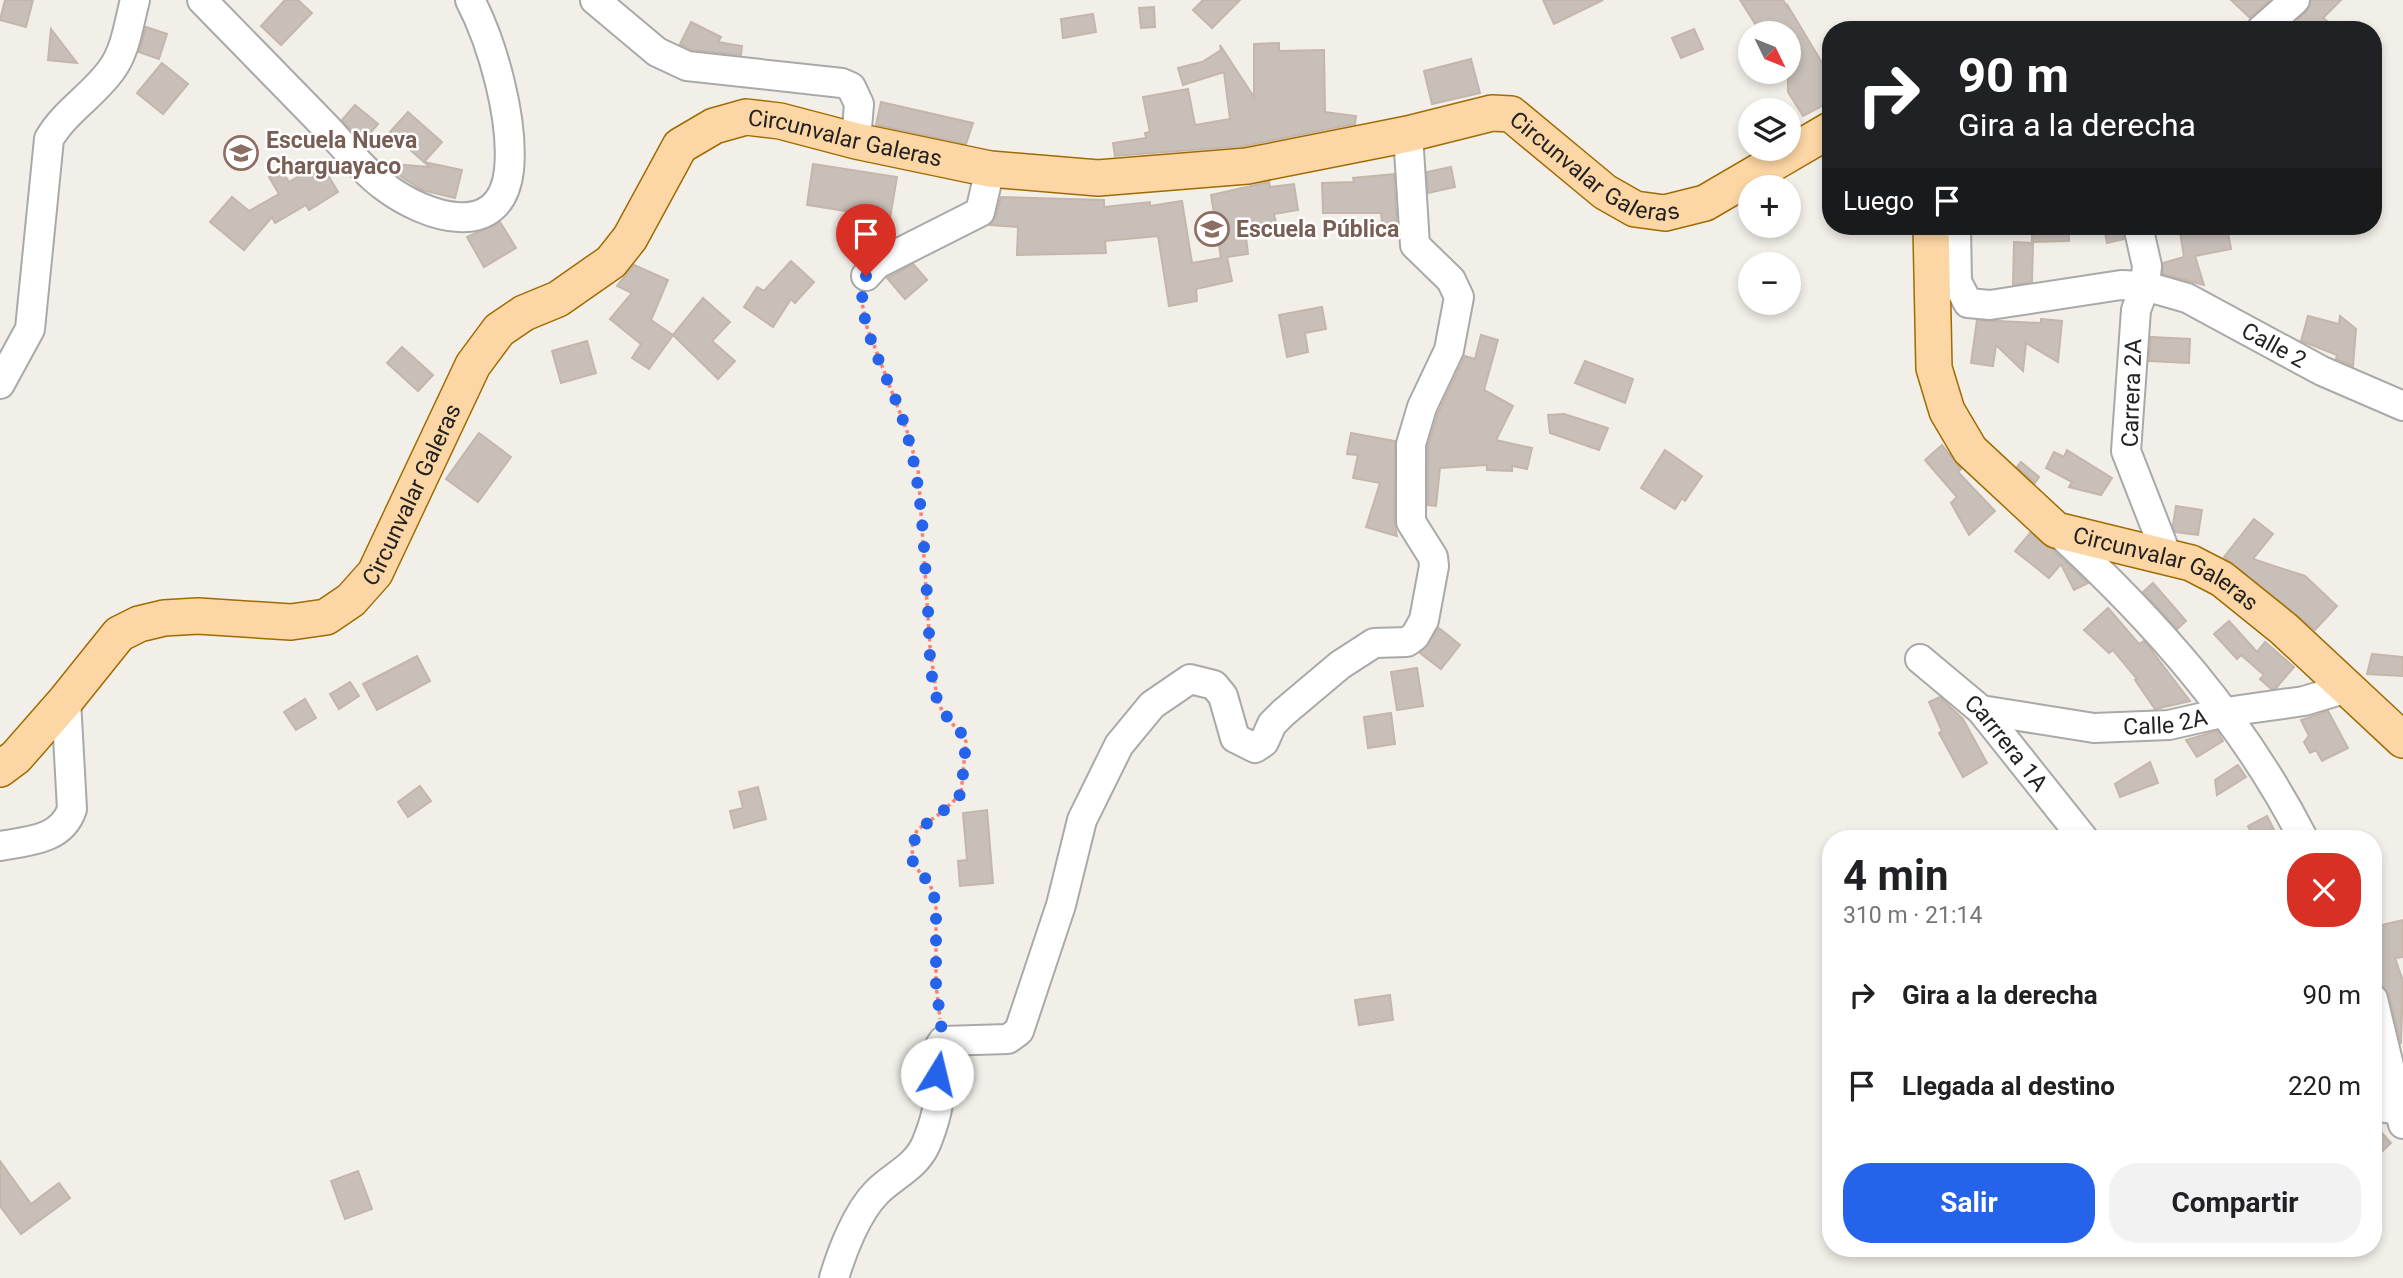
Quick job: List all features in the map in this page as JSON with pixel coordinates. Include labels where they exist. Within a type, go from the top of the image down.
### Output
[{"type":"main road","name":"Circunvalar Galeras","points":[[0,769],[16,757],[66,700],[118,634],[139,624],[198,616],[291,622],[326,617],[351,600],[375,573],[473,365],[499,330],[524,313],[558,299],[611,262],[630,238],[663,172],[680,146],[695,135],[746,117],[780,121],[856,141],[990,169],[1098,178],[1247,166],[1408,134],[1492,113],[1511,114],[1605,192],[1634,209],[1665,213],[1704,203],[1822,135]]},
{"type":"main road","name":"Circunvalar Galeras","points":[[1930,235],[1934,368],[1947,411],[1970,450],[2056,530],[2192,563],[2222,579],[2284,629],[2403,740]]},
{"type":"street","points":[[0,384],[18,357],[30,329],[50,139],[58,123],[112,70],[119,56],[135,0]]},
{"type":"street","points":[[202,0],[382,185],[423,210],[467,218],[481,216],[503,195],[509,169],[504,97],[470,0]]},
{"type":"street","points":[[595,0],[657,52],[687,65],[842,83],[851,87],[859,104],[856,141]]},
{"type":"street","points":[[2271,21],[2295,0]]},
{"type":"street","points":[[835,1278],[868,1204],[886,1184],[915,1162],[926,1144],[937,1110],[940,1088],[935,1060],[936,1049],[943,1041],[1009,1039],[1019,1031],[1061,905],[1082,820],[1119,745],[1152,705],[1190,679],[1204,680],[1214,685],[1223,696],[1235,738],[1243,745],[1255,748],[1264,742],[1272,724],[1283,713],[1340,665],[1374,643],[1406,642],[1415,636],[1424,620],[1434,566],[1433,557],[1411,522],[1411,444],[1422,407],[1449,350],[1459,297],[1451,280],[1415,245],[1408,134]]},
{"type":"street","points":[[866,276],[877,264],[980,212],[990,169]]},
{"type":"street","name":"Calle 2","points":[[1956,235],[1957,282],[1968,303],[1990,305],[2121,285],[2145,286],[2187,298],[2322,371],[2403,406]]},
{"type":"street","name":"Carrera 2A","points":[[2140,235],[2145,255],[2145,286],[2136,310],[2126,451],[2167,556]]},
{"type":"street","points":[[2056,530],[2118,586],[2165,637],[2226,712],[2299,830]]},
{"type":"street","name":"Carrrera 1A","points":[[1920,659],[1981,710],[2077,830]]},
{"type":"street","name":"Calle 2A","points":[[1981,710],[2094,727],[2169,725],[2226,712],[2304,701],[2347,688]]},
{"type":"street","points":[[0,846],[40,839],[57,831],[68,820],[72,809],[66,700]]},
{"type":"street","points":[[2382,1056],[2391,1114]]},
{"type":"path","points":[[866,276],[861,291],[864,315],[914,449],[918,469],[930,647],[937,698],[944,716],[964,735],[966,742],[961,794],[918,830],[912,848],[913,864],[930,884],[936,903],[936,984],[943,1041]]},
{"type":"building","points":[[5,0],[33,0],[26,27],[0,20]]},
{"type":"building","points":[[285,0],[298,0],[312,13],[281,45],[261,26]]},
{"type":"building","points":[[1203,0],[1240,0],[1212,28],[1193,10]]},
{"type":"building","points":[[1543,0],[1603,0],[1554,24]]},
{"type":"building","points":[[1740,0],[1783,0],[1797,21],[1753,21]]},
{"type":"building","points":[[2231,0],[2270,0],[2250,18]]},
{"type":"building","points":[[2311,0],[2341,0],[2323,18],[2327,21],[2296,21],[2306,12]]},
{"type":"building","points":[[1154,7],[1155,27],[1141,28],[1139,8]]},
{"type":"building","points":[[1093,14],[1096,32],[1063,38],[1061,19]]},
{"type":"building","points":[[691,22],[721,37],[718,42],[742,46],[741,55],[692,50],[680,44]]},
{"type":"building","points":[[146,27],[167,34],[159,59],[139,52]]},
{"type":"building","points":[[1801,28],[1822,63],[1822,106],[1803,116],[1801,98],[1792,98],[1788,84],[1801,84]]},
{"type":"building","points":[[51,29],[77,63],[48,60]]},
{"type":"building","points":[[1694,29],[1703,49],[1681,58],[1672,38]]},
{"type":"building","points":[[1279,43],[1279,51],[1324,50],[1325,112],[1356,116],[1355,124],[1244,146],[1115,156],[1113,143],[1146,138],[1145,133],[1150,132],[1143,97],[1188,89],[1195,125],[1230,119],[1224,72],[1183,85],[1178,68],[1202,62],[1221,50],[1220,45],[1254,97],[1254,44]]},
{"type":"building","points":[[1471,59],[1480,93],[1432,104],[1424,71]]},
{"type":"building","points":[[162,63],[188,84],[163,114],[137,93]]},
{"type":"building","points":[[881,102],[973,123],[966,144],[876,125]]},
{"type":"building","points":[[355,105],[378,124],[362,143],[342,120]]},
{"type":"building","points":[[408,112],[442,142],[424,162],[390,132]]},
{"type":"building","points":[[424,162],[462,170],[455,198],[422,190],[392,171],[393,164],[430,167]]},
{"type":"building","points":[[321,163],[338,192],[309,210],[306,205],[275,223],[272,217],[244,250],[210,222],[232,197],[249,211],[279,194],[269,177],[281,170],[289,182]]},
{"type":"building","points":[[813,164],[897,177],[890,218],[807,205]]},
{"type":"building","points":[[1451,167],[1455,187],[1428,193],[1427,172]]},
{"type":"building","points":[[1394,174],[1397,231],[1383,233],[1381,213],[1323,213],[1322,183],[1354,182],[1353,178]]},
{"type":"building","points":[[1269,182],[1270,187],[1294,184],[1298,210],[1274,214],[1276,223],[1245,228],[1248,254],[1227,257],[1232,281],[1196,289],[1197,301],[1169,306],[1158,236],[1105,241],[1106,253],[1017,255],[1018,227],[990,225],[996,216],[1001,197],[1104,200],[1104,207],[1150,202],[1150,206],[1182,201],[1192,263],[1221,258],[1211,195]]},
{"type":"building","points":[[500,222],[516,248],[484,267],[467,237]]},
{"type":"building","points":[[2032,235],[2069,235],[2069,241],[2032,242]]},
{"type":"building","points":[[2105,235],[2123,235],[2124,239],[2107,243]]},
{"type":"building","points":[[2180,235],[2229,235],[2231,249],[2195,256],[2204,285],[2163,274],[2163,263],[2184,257]]},
{"type":"building","points":[[2014,242],[2033,243],[2032,282],[2013,285]]},
{"type":"building","points":[[791,261],[814,282],[795,303],[791,299],[773,327],[744,307],[757,287],[764,291]]},
{"type":"building","points":[[913,264],[927,280],[905,299],[887,278]]},
{"type":"building","points":[[634,265],[668,280],[651,320],[673,335],[649,369],[632,358],[641,344],[610,319],[632,293],[617,286]]},
{"type":"building","points":[[703,298],[730,322],[712,341],[735,361],[718,379],[673,335]]},
{"type":"building","points":[[1322,307],[1326,329],[1305,333],[1308,352],[1287,357],[1279,315]]},
{"type":"building","points":[[2308,316],[2339,324],[2340,316],[2356,329],[2353,366],[2336,359],[2337,355],[2301,341]]},
{"type":"building","points":[[2041,319],[2062,321],[2058,362],[2026,343],[2023,371],[1996,345],[1993,366],[1971,363],[1977,320],[2041,323]]},
{"type":"building","points":[[1481,335],[1498,340],[1484,390],[1513,406],[1496,440],[1532,448],[1527,469],[1512,466],[1512,471],[1487,470],[1487,465],[1440,468],[1436,506],[1428,505],[1428,446],[1438,413],[1465,356],[1475,359]]},
{"type":"building","points":[[2151,337],[2190,339],[2189,363],[2149,361]]},
{"type":"building","points":[[587,341],[596,373],[561,383],[552,351]]},
{"type":"building","points":[[402,347],[433,375],[418,391],[387,363]]},
{"type":"building","points":[[1585,361],[1633,379],[1625,403],[1575,383]]},
{"type":"building","points":[[1564,414],[1608,428],[1599,450],[1550,433],[1548,415]]},
{"type":"building","points":[[479,433],[511,457],[478,502],[446,479]]},
{"type":"building","points":[[1351,433],[1395,441],[1394,522],[1397,536],[1366,527],[1380,483],[1353,478],[1358,455],[1347,454]]},
{"type":"building","points":[[1942,445],[1961,469],[1958,472],[1995,511],[1969,535],[1951,503],[1957,497],[1925,460]]},
{"type":"building","points":[[1665,450],[1702,476],[1685,501],[1682,498],[1675,509],[1641,488]]},
{"type":"building","points":[[2067,450],[2112,478],[2101,495],[2069,487],[2072,482],[2046,468],[2054,452],[2064,457]]},
{"type":"building","points":[[2021,462],[2039,477],[2035,483],[2017,467]]},
{"type":"building","points":[[2176,506],[2202,510],[2198,535],[2175,532],[2173,525]]},
{"type":"building","points":[[2254,519],[2273,534],[2253,559],[2305,576],[2337,606],[2315,630],[2224,557]]},
{"type":"building","points":[[2030,533],[2053,550],[2088,583],[2074,590],[2061,564],[2049,578],[2015,551]]},
{"type":"building","points":[[2153,583],[2186,621],[2177,629],[2143,592]]},
{"type":"building","points":[[2108,608],[2139,644],[2144,641],[2190,701],[2155,709],[2135,680],[2137,679],[2113,650],[2109,653],[2084,630]]},
{"type":"building","points":[[2229,621],[2257,652],[2265,642],[2294,667],[2276,688],[2271,689],[2260,679],[2264,675],[2241,655],[2237,659],[2214,634]]},
{"type":"building","points":[[1439,628],[1460,645],[1441,669],[1420,653]]},
{"type":"building","points":[[2372,654],[2403,657],[2403,676],[2367,674]]},
{"type":"building","points":[[417,656],[430,681],[377,710],[363,684]]},
{"type":"building","points":[[1417,668],[1423,706],[1397,710],[1391,672]]},
{"type":"building","points":[[350,682],[359,696],[339,709],[330,694]]},
{"type":"building","points":[[1940,697],[1963,719],[1987,763],[1963,777],[1939,733],[1942,731],[1929,702]]},
{"type":"building","points":[[305,699],[316,718],[296,730],[284,712]]},
{"type":"building","points":[[2328,711],[2348,748],[2322,761],[2316,750],[2310,753],[2304,742],[2309,736],[2301,720]]},
{"type":"building","points":[[1391,713],[1395,744],[1368,748],[1364,717]]},
{"type":"building","points":[[2217,731],[2223,741],[2197,757],[2186,740]]},
{"type":"building","points":[[2150,762],[2158,783],[2120,797],[2115,784]]},
{"type":"building","points":[[2238,765],[2246,777],[2217,795],[2215,780]]},
{"type":"building","points":[[420,786],[431,801],[408,817],[398,802]]},
{"type":"building","points":[[758,787],[766,819],[734,828],[730,811],[743,808],[739,792]]},
{"type":"building","points":[[987,810],[993,883],[960,886],[958,861],[967,860],[963,813]]},
{"type":"building","points":[[2267,816],[2274,830],[2250,830],[2248,826]]},
{"type":"building","points":[[2403,920],[2403,957],[2395,958],[2403,981],[2401,1044],[2389,995],[2382,986],[2382,925]]},
{"type":"building","points":[[1390,995],[1393,1020],[1359,1025],[1355,1000]]},
{"type":"building","points":[[2382,1133],[2391,1143],[2382,1152]]},
{"type":"building","points":[[0,1161],[31,1204],[59,1183],[70,1198],[21,1234],[0,1206]]},
{"type":"building","points":[[358,1171],[372,1209],[345,1219],[331,1181]]},
{"type":"place","name":"Escuela Nueva Charguayaco","points":[[241,153]]},
{"type":"place","name":"Escuela Pública","points":[[1212,229]]},
{"type":"route","points":[[866,276],[861,291],[861,303],[867,327],[914,449],[918,469],[930,647],[937,698],[944,716],[964,735],[966,742],[967,755],[961,794],[950,806],[918,830],[914,835],[912,848],[913,864],[930,884],[936,903],[936,984],[943,1041],[936,1049],[937,1074]]}]
